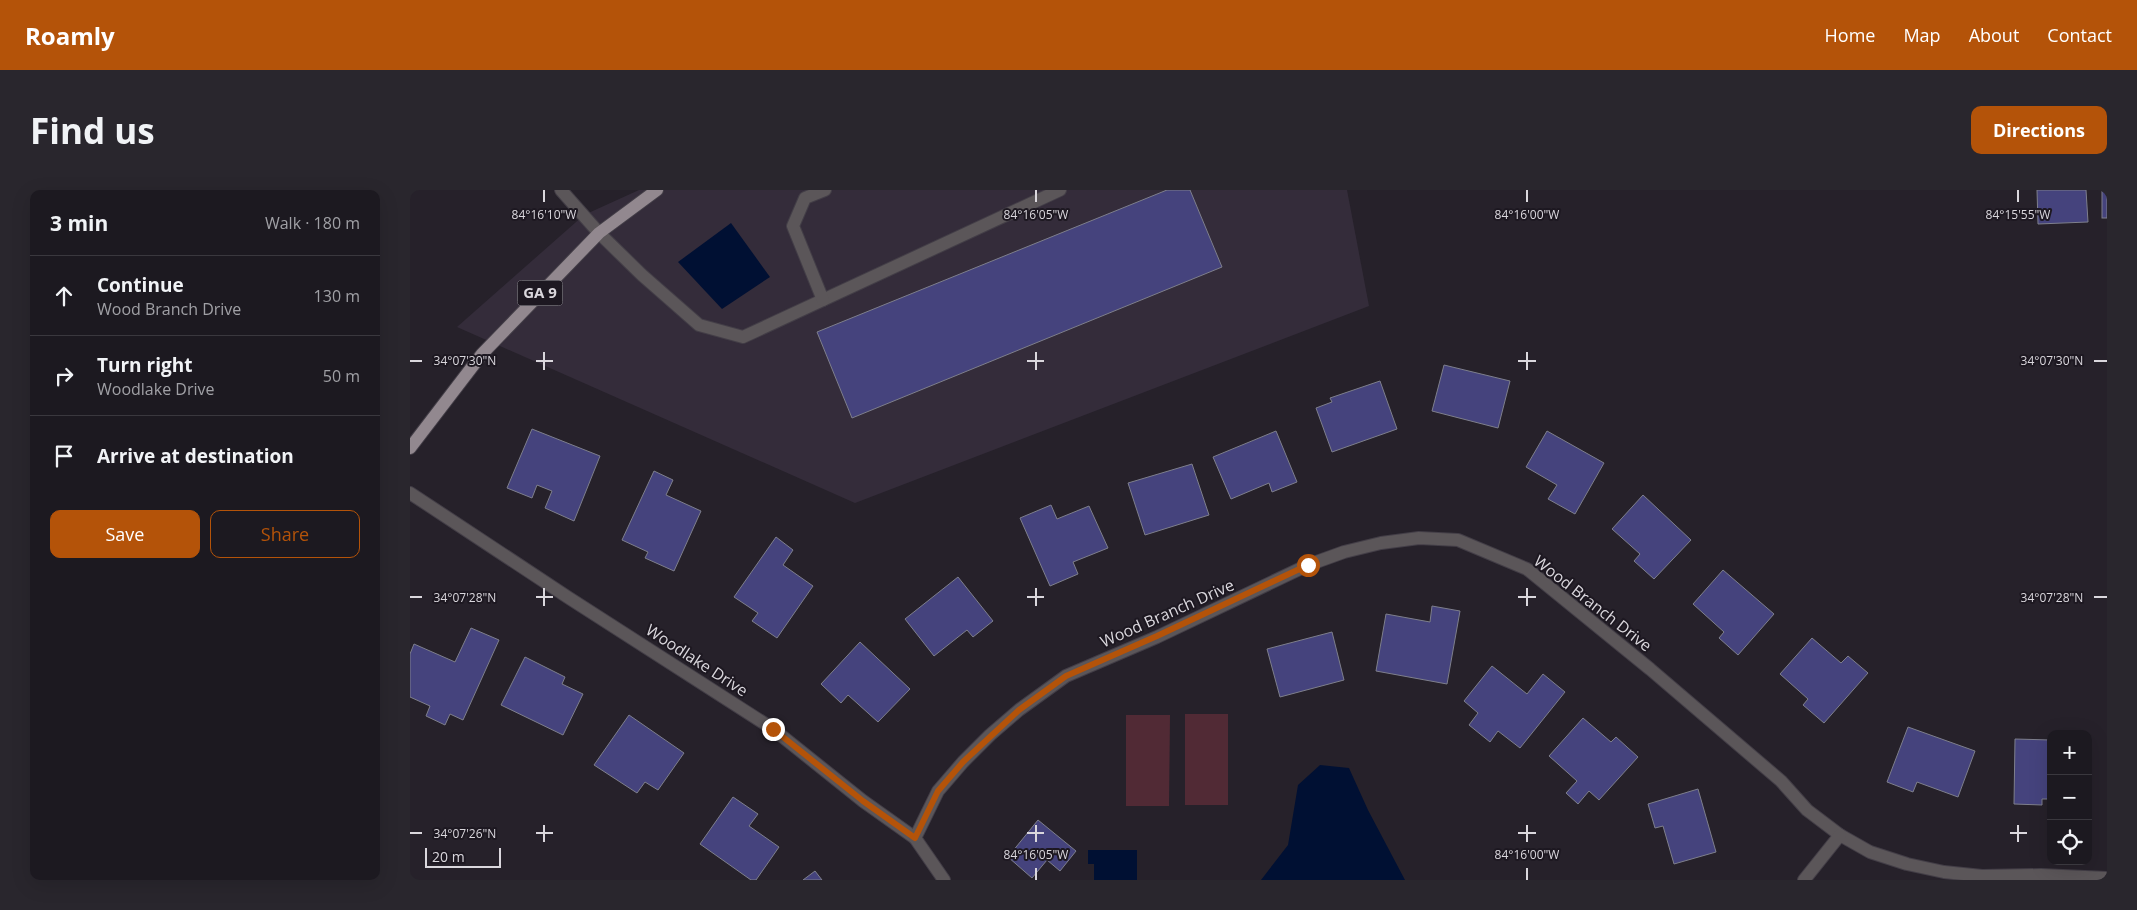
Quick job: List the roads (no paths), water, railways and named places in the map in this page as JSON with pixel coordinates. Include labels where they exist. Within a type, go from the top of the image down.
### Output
[{"type":"main road","name":"GA 9","points":[[410,448],[482,354],[599,233],[657,190]]},
{"type":"street","points":[[561,190],[599,233],[642,275],[699,325],[743,338],[1060,190]]},
{"type":"street","points":[[823,300],[793,226],[805,198],[825,190]]},
{"type":"street","name":"Woodlake Drive","points":[[410,493],[773,729],[863,801],[915,838],[944,880]]},
{"type":"street","name":"Wood Branch Drive","points":[[915,838],[938,791],[963,762],[1019,710],[1066,676],[1166,632],[1308,565],[1344,552],[1382,543],[1419,538],[1458,540],[1527,569],[1650,669],[1781,781],[1807,810],[1840,835],[1870,852],[1907,864],[1944,872],[1982,876],[2107,878]]},
{"type":"street","points":[[1804,880],[1840,835]]},
{"type":"water","points":[[731,223],[770,277],[722,309],[678,262]]},
{"type":"water","points":[[1320,765],[1349,768],[1368,810],[1405,880],[1261,880],[1288,845],[1298,785]]},
{"type":"water","points":[[1088,850],[1137,850],[1137,880],[1094,880],[1094,864],[1088,864]]}]
